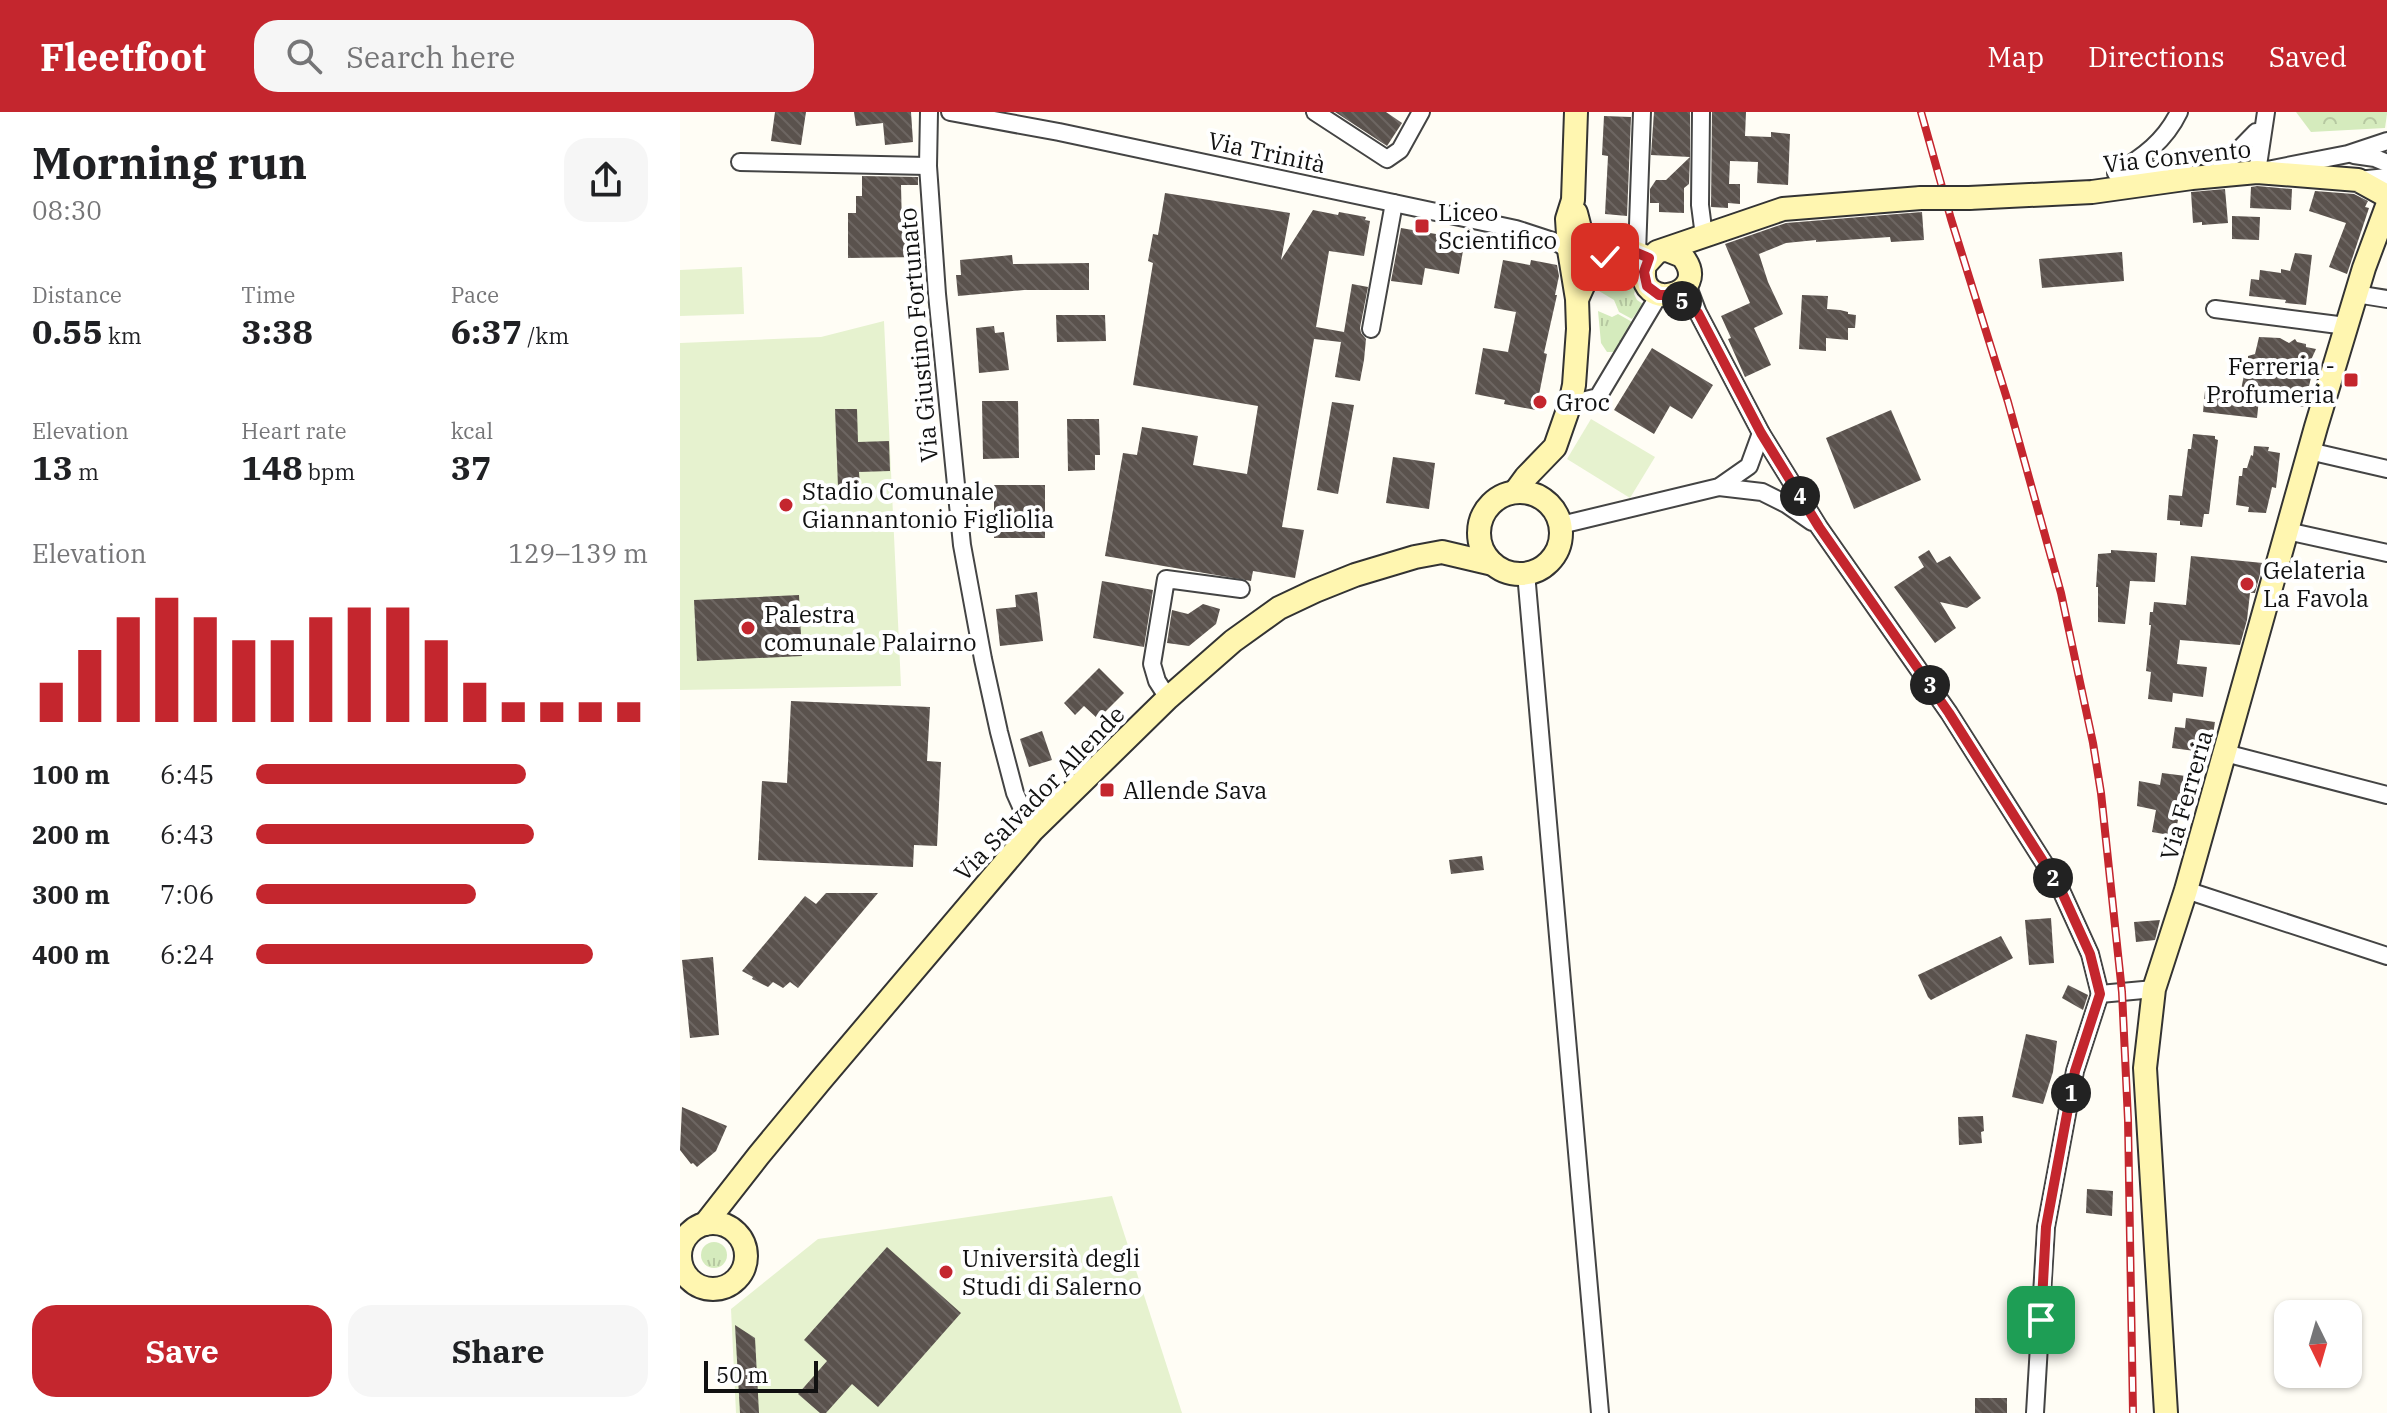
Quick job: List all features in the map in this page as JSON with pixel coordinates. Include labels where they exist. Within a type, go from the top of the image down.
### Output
[{"type":"street","name":"Via Giustino Fortunato","points":[[929,112],[928,166],[943,373],[962,545],[999,732],[1015,793],[1032,831]]},
{"type":"street","name":"Via Trinità","points":[[950,112],[1059,132],[1516,229],[1556,242],[1569,250]]},
{"type":"street","points":[[1315,112],[1387,159],[1400,150],[1421,112]]},
{"type":"street","points":[[1515,492],[1555,447],[1570,404],[1578,329],[1567,219],[1573,200],[1576,112]]},
{"type":"street","points":[[1642,112],[1644,279],[1647,286],[1677,285]]},
{"type":"street","points":[[1570,404],[1598,397],[1677,285],[1704,236],[1700,205],[1701,112]]},
{"type":"street","points":[[2092,192],[2098,183],[2148,153],[2161,141],[2179,112]]},
{"type":"street","points":[[2264,112],[2255,172],[2348,154],[2387,141]]},
{"type":"street","points":[[2116,173],[2183,168],[2203,177],[2259,132]]},
{"type":"street","points":[[2259,132],[2271,152],[2296,165]]},
{"type":"street","points":[[2148,153],[2154,163],[2167,169]]},
{"type":"street","points":[[2348,154],[2387,163]]},
{"type":"street","points":[[740,162],[928,166]]},
{"type":"street","name":"Via Convento","points":[[1704,236],[1783,209],[1921,198],[2092,192],[2255,172],[2358,180],[2387,196]]},
{"type":"street","points":[[2358,180],[2387,177]]},
{"type":"street","points":[[1573,200],[1583,240],[1599,246],[1682,256],[1677,285],[1698,313],[1761,433],[1819,527],[1949,713],[2060,888],[2090,954],[2100,994],[2075,1071],[2046,1227],[2035,1413]]},
{"type":"street","points":[[1371,329],[1394,203]]},
{"type":"street","name":"Via Ferreria","points":[[2166,1413],[2145,1068],[2154,989],[2186,890],[2346,326],[2387,206]]},
{"type":"street","points":[[1577,299],[1588,273],[1613,251],[1644,252],[1704,236]]},
{"type":"street","points":[[2356,294],[2387,299]]},
{"type":"street","points":[[2215,309],[2346,326]]},
{"type":"street","points":[[1719,487],[1749,466],[1761,433]]},
{"type":"street","points":[[2309,451],[2387,469]]},
{"type":"street","points":[[1561,525],[1719,487],[1762,492],[1819,527]]},
{"type":"street","points":[[1515,492],[1527,492],[1549,503],[1561,525],[1561,538],[1550,562],[1539,570],[1526,573],[1514,573],[1493,564],[1481,544],[1479,532],[1481,520],[1494,501],[1515,492]]},
{"type":"street","name":"Via Salvador Allende","points":[[1442,552],[1481,520]]},
{"type":"street","points":[[2287,531],[2387,553]]},
{"type":"street","name":"Via Salvador Allende","points":[[705,1224],[747,1169],[1032,831],[1168,698],[1233,641],[1279,608],[1355,575],[1415,557],[1442,552],[1493,564]]},
{"type":"street","points":[[1526,573],[1600,1413]]},
{"type":"street","points":[[1168,698],[1157,681],[1152,664],[1166,579],[1241,589]]},
{"type":"street","points":[[2225,753],[2387,795]]},
{"type":"street","points":[[2186,890],[2387,956]]},
{"type":"street","points":[[2100,994],[2154,989]]},
{"type":"street","name":"Via Salvador Allende","points":[[738,1234],[737,1215],[747,1169]]},
{"type":"street","points":[[717,1223],[738,1234],[747,1255],[739,1277],[719,1289],[687,1283],[680,1262],[680,1249],[694,1229],[717,1223]]},
{"type":"green space","points":[[2296,112],[2387,114],[2385,128],[2311,132]]},
{"type":"green space","points":[[742,267],[744,314],[680,316],[680,270]]},
{"type":"green space","points":[[1604,286],[1636,288],[1634,294],[1643,304],[1632,319],[1619,312],[1614,300],[1599,291]]},
{"type":"green space","points":[[1598,311],[1612,317],[1618,314],[1634,323],[1614,352],[1607,352],[1601,343]]},
{"type":"green space","name":"Stadio Comunale Giannantonio Figliolia","points":[[884,321],[901,686],[680,690],[680,343],[821,337]]},
{"type":"green space","points":[[1591,419],[1655,457],[1630,498],[1567,459]]},
{"type":"green space","name":"Università degli Studi di Salerno","points":[[1112,1196],[1182,1413],[736,1413],[731,1309],[818,1239]]},
{"type":"green space","points":[[714,1242],[723,1246],[727,1255],[723,1264],[714,1268],[705,1264],[701,1255],[705,1246]]},
{"type":"building","points":[[775,112],[806,112],[801,145],[771,141]]},
{"type":"building","points":[[854,112],[911,112],[913,142],[885,145],[883,123],[856,126]]},
{"type":"building","points":[[1335,112],[1386,112],[1402,123],[1387,146]]},
{"type":"building","points":[[1654,112],[1690,112],[1690,157],[1651,155]]},
{"type":"building","points":[[1712,112],[1746,112],[1745,136],[1771,137],[1771,132],[1790,134],[1788,185],[1757,183],[1758,162],[1730,161],[1729,184],[1740,184],[1740,204],[1728,203],[1728,208],[1711,207]]},
{"type":"building","points":[[1604,116],[1631,117],[1627,216],[1605,214],[1608,156],[1602,155]]},
{"type":"building","points":[[1690,157],[1689,184],[1684,188],[1684,213],[1659,212],[1659,203],[1650,203],[1650,189],[1656,180],[1666,180]]},
{"type":"building","points":[[862,176],[918,177],[918,185],[901,185],[902,227],[921,227],[923,257],[848,258],[848,213],[856,213],[856,196],[862,196]]},
{"type":"building","points":[[2251,187],[2292,189],[2291,210],[2250,208]]},
{"type":"building","points":[[2225,189],[2228,223],[2193,223],[2191,192]]},
{"type":"building","points":[[2315,191],[2354,194],[2368,201],[2365,207],[2369,208],[2347,274],[2329,267],[2346,223],[2309,211]]},
{"type":"building","points":[[1165,193],[1290,213],[1281,260],[1313,210],[1366,217],[1365,220],[1370,221],[1364,256],[1329,251],[1316,327],[1344,332],[1352,284],[1368,287],[1360,328],[1366,339],[1364,360],[1360,381],[1335,377],[1341,342],[1314,339],[1282,527],[1304,530],[1295,578],[1253,571],[1251,581],[1105,556],[1123,453],[1137,455],[1142,427],[1198,436],[1193,465],[1247,474],[1258,406],[1133,385],[1153,263],[1148,261],[1153,234],[1158,235]]},
{"type":"building","points":[[1922,212],[1924,240],[1891,242],[1890,237],[1816,240],[1786,243],[1759,254],[1783,314],[1754,328],[1771,365],[1745,377],[1721,316],[1750,303],[1725,244],[1786,223]]},
{"type":"building","points":[[2232,216],[2260,217],[2259,240],[2232,239]]},
{"type":"building","points":[[1401,228],[1465,239],[1459,274],[1425,268],[1422,285],[1391,281]]},
{"type":"building","points":[[2122,252],[2124,281],[2042,288],[2039,259]]},
{"type":"building","points":[[2295,253],[2312,255],[2306,305],[2249,296],[2251,279],[2259,280],[2260,270],[2290,271]]},
{"type":"building","points":[[1012,255],[1013,264],[1089,263],[1089,290],[1024,290],[958,296],[956,275],[961,275],[960,260]]},
{"type":"building","points":[[1503,260],[1530,265],[1531,260],[1557,265],[1557,295],[1536,410],[1475,394],[1483,348],[1508,352],[1516,312],[1494,308]]},
{"type":"building","points":[[1802,295],[1828,296],[1827,309],[1856,315],[1855,328],[1848,328],[1848,340],[1826,338],[1826,351],[1799,349]]},
{"type":"building","points":[[1056,315],[1105,315],[1106,341],[1057,342]]},
{"type":"building","points":[[994,326],[995,333],[1004,332],[1009,370],[979,373],[976,328]]},
{"type":"building","points":[[2259,337],[2280,338],[2289,343],[2295,339],[2306,344],[2306,347],[2316,349],[2311,360],[2315,361],[2304,407],[2259,399],[2257,418],[2203,412],[2205,391],[2240,395],[2245,370],[2248,370],[2248,356],[2255,354]]},
{"type":"building","points":[[1652,348],[1713,385],[1692,419],[1670,406],[1654,434],[1614,410]]},
{"type":"building","points":[[982,401],[1018,401],[1019,458],[983,459]]},
{"type":"building","points":[[1332,402],[1354,405],[1338,494],[1317,490]]},
{"type":"building","points":[[835,409],[857,409],[858,442],[889,441],[890,471],[859,472],[860,487],[838,487]]},
{"type":"building","points":[[1891,410],[1921,480],[1854,509],[1826,438]]},
{"type":"building","points":[[1067,419],[1099,419],[1100,455],[1095,455],[1095,470],[1068,471]]},
{"type":"building","points":[[2193,434],[2215,436],[2218,440],[2209,514],[2204,514],[2202,527],[2167,520],[2169,495],[2182,496]]},
{"type":"building","points":[[2254,446],[2269,447],[2268,451],[2280,453],[2276,488],[2272,487],[2266,513],[2248,512],[2249,507],[2236,505],[2239,476],[2242,476],[2243,468],[2247,468],[2253,456]]},
{"type":"building","points":[[1393,457],[1435,463],[1429,509],[1386,503]]},
{"type":"building","points":[[994,485],[1045,485],[1045,538],[994,538]]},
{"type":"building","points":[[1929,550],[1937,563],[1950,556],[1981,598],[1967,608],[1940,602],[1956,628],[1935,643],[1894,587],[1924,567],[1918,557]]},
{"type":"building","points":[[2111,550],[2157,553],[2155,582],[2130,581],[2125,624],[2098,622],[2098,554],[2111,553]]},
{"type":"building","points":[[2191,556],[2263,563],[2255,593],[2250,593],[2240,645],[2180,640],[2177,664],[2207,667],[2203,697],[2173,693],[2172,702],[2148,699],[2151,672],[2146,671],[2150,612],[2153,612],[2154,602],[2186,605]]},
{"type":"building","points":[[1102,581],[1153,590],[1144,647],[1093,638]]},
{"type":"building","points":[[1037,592],[1043,641],[1000,646],[996,609],[1016,607],[1015,595]]},
{"type":"building","name":"Palestra comunale Palairno","points":[[799,595],[802,656],[697,661],[694,600]]},
{"type":"building","points":[[1203,604],[1220,609],[1216,624],[1189,646],[1167,643],[1172,610],[1188,614]]},
{"type":"building","points":[[1099,668],[1124,693],[1098,719],[1084,706],[1075,715],[1064,703]]},
{"type":"building","points":[[791,701],[930,707],[927,761],[941,762],[937,846],[914,845],[913,867],[758,860],[762,781],[787,783]]},
{"type":"building","points":[[2186,718],[2215,722],[2210,753],[2172,748],[2175,727],[2185,728]]},
{"type":"building","points":[[1042,731],[1052,760],[1029,767],[1020,739]]},
{"type":"building","points":[[2162,773],[2186,776],[2175,836],[2152,832],[2156,810],[2137,806],[2139,781],[2160,785]]},
{"type":"building","points":[[1482,856],[1484,870],[1451,874],[1449,860]]},
{"type":"building","points":[[826,893],[878,893],[798,988],[790,982],[783,988],[773,982],[768,987],[742,971],[805,896],[816,904]]},
{"type":"building","points":[[2051,918],[2054,963],[2029,965],[2025,920]]},
{"type":"building","points":[[2160,920],[2155,940],[2136,942],[2134,922]]},
{"type":"building","points":[[2001,936],[2013,958],[1931,1000],[1928,997],[1918,975]]},
{"type":"building","points":[[713,957],[719,1035],[690,1038],[682,960]]},
{"type":"building","points":[[2068,985],[2088,995],[2083,1010],[2062,998]]},
{"type":"building","points":[[2026,1034],[2057,1041],[2053,1072],[2043,1104],[2012,1097]]},
{"type":"building","points":[[682,1107],[727,1126],[716,1151],[697,1167],[680,1150]]},
{"type":"building","points":[[1983,1116],[1982,1143],[1959,1145],[1958,1117]]},
{"type":"building","points":[[2087,1189],[2113,1191],[2112,1216],[2086,1213]]},
{"type":"building","points":[[887,1247],[961,1313],[878,1407],[852,1384],[826,1413],[820,1413],[798,1394],[827,1361],[804,1340]]},
{"type":"building","points":[[735,1325],[755,1338],[759,1413],[740,1413]]},
{"type":"building","points":[[1975,1398],[2007,1398],[2007,1413],[1975,1413]]},
{"type":"railway","points":[[1921,112],[2008,402],[2061,593],[2093,743],[2122,992],[2128,1120],[2133,1413]]},
{"type":"place","name":"Liceo Scientifico","points":[[1422,226]]},
{"type":"place","name":"Ferreria - Profumeria","points":[[2351,380]]},
{"type":"place","name":"Groc","points":[[1540,402]]},
{"type":"place","name":"Stadio Comunale Giannantonio Figliolia","points":[[786,505]]},
{"type":"place","name":"Gelateria La Favola","points":[[2247,584]]},
{"type":"place","name":"Palestra comunale Palairno","points":[[748,628]]},
{"type":"place","name":"Allende Sava","points":[[1107,790]]},
{"type":"place","name":"Università degli Studi di Salerno","points":[[946,1272]]},
{"type":"route","points":[[1605,257],[1624,248],[1649,258],[1644,272],[1647,286],[1659,295],[1674,295],[1698,313],[1761,433],[1819,527],[1949,713],[2060,888],[2090,954],[2100,994],[2075,1071],[2046,1227],[2041,1320]]}]
